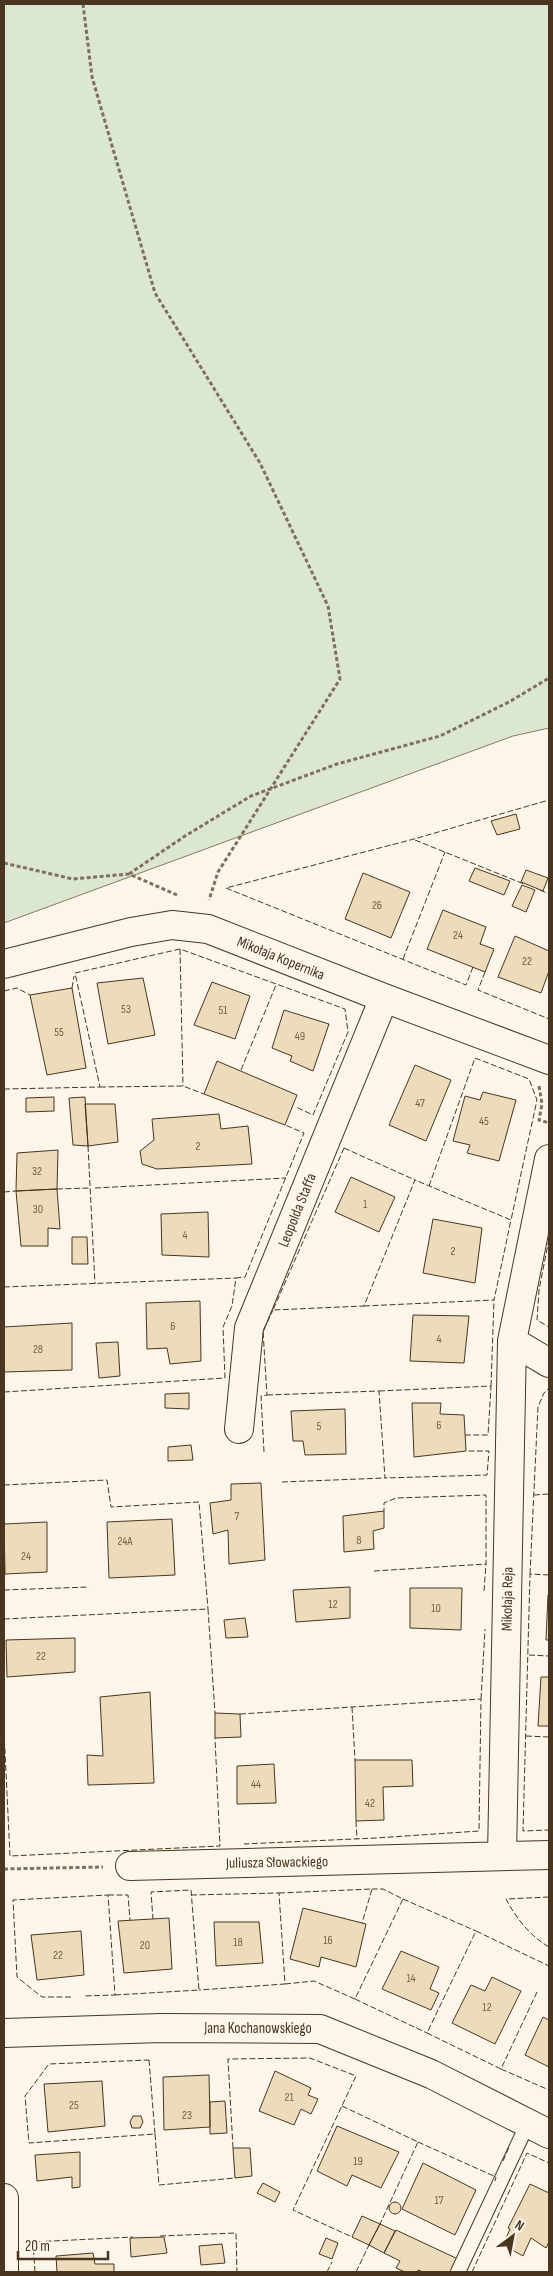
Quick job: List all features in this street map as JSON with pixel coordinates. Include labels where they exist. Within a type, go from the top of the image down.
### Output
[{"type":"street","name":"Mikołaja Kopernika","points":[[4,964],[131,932],[172,925],[208,929],[384,998],[542,1070]]},
{"type":"street","name":"Leopolda Staffa","points":[[239,1430],[249,1328],[384,998]]},
{"type":"street","name":"Mikołaja Reja","points":[[502,1856],[512,1341],[549,1158]]},
{"type":"street","points":[[512,1341],[549,1363]]},
{"type":"street","name":"Juliusza Słowackiego","points":[[130,1866],[549,1855]]},
{"type":"street","name":"Jana Kochanowskiego","points":[[4,2033],[161,2028],[320,2029],[432,2074],[539,2129]]},
{"type":"street","points":[[4,2198],[4,2272]]},
{"type":"lane","points":[[458,2272],[539,2129]]},
{"type":"path","points":[[83,4],[92,77],[156,294],[260,463],[328,606],[340,679],[218,872],[206,908],[208,929]]},
{"type":"path","points":[[129,874],[185,836],[251,796],[337,764],[440,736],[509,702],[549,678]]},
{"type":"path","points":[[4,863],[73,879],[129,874],[181,897]]},
{"type":"path","points":[[542,1070],[540,1091],[542,1104],[539,1120],[549,1123]]},
{"type":"path","points":[[4,1869],[130,1866]]},
{"type":"green space","points":[[4,4],[549,4],[549,728],[513,736],[4,923]]},
{"type":"building","points":[[516,814],[520,829],[497,835],[491,821]]},
{"type":"building","points":[[475,868],[510,881],[504,895],[469,881]]},
{"type":"building","points":[[526,870],[548,878],[543,891],[521,882]]},
{"type":"building","points":[[363,873],[410,892],[391,938],[345,919]]},
{"type":"building","points":[[522,885],[535,890],[526,912],[512,906]]},
{"type":"building","points":[[443,910],[486,927],[480,944],[494,949],[485,972],[427,949]]},
{"type":"building","points":[[515,936],[549,951],[549,971],[541,993],[498,977]]},
{"type":"building","points":[[143,978],[155,1035],[108,1044],[97,983]]},
{"type":"building","points":[[212,982],[250,996],[235,1039],[194,1025]]},
{"type":"building","points":[[72,988],[86,1068],[47,1075],[30,995]]},
{"type":"building","points":[[284,1010],[329,1024],[313,1071],[290,1061],[292,1056],[272,1048]]},
{"type":"building","points":[[217,1061],[297,1095],[285,1125],[204,1094]]},
{"type":"building","points":[[415,1065],[451,1080],[426,1141],[389,1125]]},
{"type":"building","points":[[483,1092],[516,1100],[499,1161],[467,1153],[470,1145],[453,1141],[465,1096],[480,1100]]},
{"type":"building","points":[[54,1097],[54,1111],[26,1112],[26,1098]]},
{"type":"building","points":[[85,1097],[88,1146],[73,1145],[69,1098]]},
{"type":"building","points":[[85,1104],[115,1104],[118,1142],[88,1146]]},
{"type":"building","points":[[219,1114],[221,1129],[248,1126],[252,1164],[157,1169],[142,1164],[140,1151],[154,1140],[152,1119]]},
{"type":"building","points":[[58,1150],[57,1189],[16,1191],[17,1153]]},
{"type":"building","points":[[351,1177],[395,1197],[379,1232],[335,1212]]},
{"type":"building","points":[[57,1189],[60,1229],[48,1228],[48,1246],[21,1246],[16,1191]]},
{"type":"building","points":[[208,1212],[209,1257],[162,1255],[161,1214]]},
{"type":"building","points":[[433,1219],[482,1228],[475,1283],[423,1273]]},
{"type":"building","points":[[72,1237],[87,1237],[88,1264],[72,1264]]},
{"type":"building","points":[[200,1301],[201,1361],[170,1364],[167,1348],[147,1349],[146,1303]]},
{"type":"building","points":[[413,1315],[469,1316],[464,1363],[410,1361]]},
{"type":"building","points":[[72,1323],[72,1370],[4,1372],[4,1327]]},
{"type":"building","points":[[118,1342],[120,1376],[99,1378],[96,1343]]},
{"type":"building","points":[[189,1393],[189,1409],[165,1408],[165,1394]]},
{"type":"building","points":[[412,1403],[441,1403],[440,1414],[464,1415],[466,1451],[414,1457]]},
{"type":"building","points":[[345,1409],[346,1454],[305,1455],[303,1441],[293,1441],[291,1411]]},
{"type":"building","points":[[191,1445],[193,1460],[168,1461],[168,1447]]},
{"type":"building","points":[[261,1483],[265,1560],[229,1564],[228,1530],[213,1534],[210,1503],[231,1500],[231,1484]]},
{"type":"building","points":[[384,1511],[384,1528],[373,1531],[374,1549],[344,1552],[343,1516]]},
{"type":"building","points":[[172,1519],[175,1575],[109,1578],[107,1522]]},
{"type":"building","points":[[47,1522],[47,1572],[5,1574],[4,1524]]},
{"type":"building","points":[[350,1587],[350,1618],[296,1622],[293,1590]]},
{"type":"building","points":[[410,1588],[462,1588],[461,1630],[410,1628]]},
{"type":"building","points":[[548,1595],[549,1640],[546,1640]]},
{"type":"building","points":[[245,1618],[248,1637],[226,1638],[224,1620]]},
{"type":"building","points":[[75,1638],[75,1672],[7,1677],[6,1640]]},
{"type":"building","points":[[541,1677],[549,1677],[549,1726],[538,1726]]},
{"type":"building","points":[[150,1692],[154,1783],[88,1785],[87,1755],[103,1756],[100,1697]]},
{"type":"building","points":[[215,1713],[240,1714],[241,1737],[215,1738]]},
{"type":"building","points":[[355,1760],[412,1760],[413,1786],[383,1787],[384,1820],[356,1821]]},
{"type":"building","points":[[274,1764],[276,1803],[237,1804],[237,1766]]},
{"type":"building","points":[[303,1908],[366,1924],[356,1967],[321,1957],[319,1967],[290,1959]]},
{"type":"building","points":[[169,1918],[172,1969],[124,1973],[118,1921]]},
{"type":"building","points":[[214,1922],[259,1922],[263,1963],[216,1966]]},
{"type":"building","points":[[81,1931],[84,1975],[37,1980],[31,1935]]},
{"type":"building","points":[[401,1951],[439,1967],[430,1989],[439,1993],[431,2010],[382,1989]]},
{"type":"building","points":[[492,1977],[521,1991],[495,2044],[452,2023],[471,1985],[485,1991]]},
{"type":"building","points":[[543,2017],[549,2020],[549,2067],[525,2055]]},
{"type":"building","points":[[275,2071],[311,2088],[308,2095],[318,2099],[311,2114],[301,2109],[294,2125],[259,2111]]},
{"type":"building","points":[[209,2075],[210,2127],[164,2130],[163,2077]]},
{"type":"building","points":[[102,2081],[105,2126],[48,2132],[44,2084]]},
{"type":"building","points":[[225,2101],[227,2133],[210,2134],[210,2102]]},
{"type":"building","points":[[133,2116],[141,2116],[143,2122],[140,2128],[132,2128],[130,2122]]},
{"type":"building","points":[[337,2126],[399,2152],[381,2188],[352,2175],[347,2186],[317,2171]]},
{"type":"building","points":[[233,2148],[250,2148],[252,2176],[235,2178]]},
{"type":"building","points":[[80,2152],[80,2187],[72,2188],[72,2177],[37,2181],[35,2155]]},
{"type":"building","points":[[423,2163],[476,2190],[455,2235],[402,2209]]},
{"type":"building","points":[[263,2183],[280,2192],[275,2202],[257,2193]]},
{"type":"building","points":[[530,2184],[549,2193],[549,2242],[546,2248],[531,2238],[523,2256],[503,2245],[510,2229],[508,2228]]},
{"type":"building","points":[[393,2202],[397,2202],[401,2208],[397,2214],[393,2214],[389,2210],[389,2206]]},
{"type":"building","points":[[362,2216],[380,2224],[369,2245],[352,2237]]},
{"type":"building","points":[[380,2224],[395,2231],[384,2253],[369,2245]]},
{"type":"building","points":[[396,2230],[460,2260],[454,2272],[423,2272],[418,2270],[417,2272],[405,2272],[396,2268],[400,2261],[384,2253]]},
{"type":"building","points":[[164,2237],[167,2253],[131,2257],[130,2238]]},
{"type":"building","points":[[326,2238],[338,2243],[332,2259],[319,2254]]},
{"type":"building","points":[[222,2244],[225,2263],[201,2265],[199,2246]]},
{"type":"building","points":[[93,2253],[95,2264],[114,2264],[114,2272],[57,2272],[56,2256]]},
{"type":"fence","points":[[473,967],[466,985],[226,888],[414,839],[549,800]]},
{"type":"fence","points":[[415,840],[524,884]]},
{"type":"fence","points":[[403,959],[445,852]]},
{"type":"fence","points":[[540,890],[549,894]]},
{"type":"fence","points":[[180,949],[183,1086]]},
{"type":"fence","points":[[4,1089],[100,1087],[75,973],[180,949],[345,1009],[348,1032],[313,1115],[296,1107]]},
{"type":"fence","points":[[485,972],[478,990],[549,1019]]},
{"type":"fence","points":[[72,988],[74,976]]},
{"type":"fence","points":[[241,1070],[276,985]]},
{"type":"fence","points":[[4,991],[17,988],[30,995]]},
{"type":"fence","points":[[429,1186],[475,1058],[529,1079],[537,1100],[511,1220]]},
{"type":"fence","points":[[100,1087],[183,1086],[204,1094]]},
{"type":"fence","points":[[4,1392],[225,1378],[223,1327],[232,1306],[236,1278],[245,1277],[304,1133],[285,1125]]},
{"type":"fence","points":[[88,1146],[95,1284]]},
{"type":"fence","points":[[344,1148],[415,1180],[364,1306],[273,1310],[344,1148]]},
{"type":"fence","points":[[95,1188],[286,1178]]},
{"type":"fence","points":[[364,1306],[494,1300],[511,1220],[415,1180]]},
{"type":"fence","points":[[57,1189],[90,1188]]},
{"type":"fence","points":[[4,1192],[16,1191]]},
{"type":"fence","points":[[549,1239],[539,1290],[537,1320],[549,1327]]},
{"type":"fence","points":[[4,1287],[236,1278]]},
{"type":"fence","points":[[491,1386],[494,1300]]},
{"type":"fence","points":[[264,1452],[261,1396],[267,1395],[263,1331],[273,1310]]},
{"type":"fence","points":[[379,1391],[491,1386],[488,1435],[465,1435]]},
{"type":"fence","points":[[530,1574],[538,1407],[544,1393],[549,1388]]},
{"type":"fence","points":[[267,1395],[379,1391],[385,1478],[487,1475],[489,1451],[466,1451]]},
{"type":"fence","points":[[282,1482],[385,1478]]},
{"type":"fence","points":[[4,1485],[107,1480],[111,1507],[199,1502],[208,1609]]},
{"type":"fence","points":[[534,1495],[549,1494]]},
{"type":"fence","points":[[374,1571],[486,1564],[486,1495],[396,1498],[384,1503],[384,1511]]},
{"type":"fence","points":[[484,1591],[486,1564]]},
{"type":"fence","points":[[549,1575],[530,1574],[523,1831],[549,1830]]},
{"type":"fence","points":[[4,1590],[89,1587]]},
{"type":"fence","points":[[4,1619],[208,1609],[215,1713]]},
{"type":"fence","points":[[481,1699],[485,1629]]},
{"type":"fence","points":[[529,1655],[549,1656]]},
{"type":"fence","points":[[240,1714],[481,1699],[479,1831],[244,1844]]},
{"type":"fence","points":[[352,1707],[355,1760]]},
{"type":"fence","points":[[4,1731],[10,1856],[220,1846],[215,1738]]},
{"type":"fence","points":[[526,1736],[549,1737]]},
{"type":"fence","points":[[356,1821],[357,1839]]},
{"type":"fence","points":[[279,1893],[372,1889],[362,1923]]},
{"type":"fence","points":[[285,1984],[314,1981],[355,1999],[403,1899],[383,1889],[372,1889]]},
{"type":"fence","points":[[115,1995],[199,1990],[191,1890],[151,1892],[153,1919]]},
{"type":"fence","points":[[191,1895],[279,1893],[285,1984],[199,1990]]},
{"type":"fence","points":[[108,1895],[128,1895],[130,1920]]},
{"type":"fence","points":[[71,1997],[42,1997],[17,1977],[13,1900],[108,1895],[115,1995],[83,1996]]},
{"type":"fence","points":[[549,1897],[506,1899],[524,1926],[549,1947]]},
{"type":"fence","points":[[403,1899],[476,1931]]},
{"type":"fence","points":[[501,2069],[427,2033],[476,1931],[549,1966]]},
{"type":"fence","points":[[537,1992],[501,2069],[549,2090]]},
{"type":"fence","points":[[355,1999],[427,2033]]},
{"type":"fence","points":[[233,2148],[228,2059],[310,2058],[356,2076],[293,2210],[352,2237]]},
{"type":"fence","points":[[149,2060],[155,2134],[29,2143],[25,2096],[49,2064],[149,2060]]},
{"type":"fence","points":[[342,2106],[418,2142],[380,2224]]},
{"type":"fence","points":[[155,2134],[159,2185],[235,2178]]},
{"type":"fence","points":[[418,2142],[496,2177],[495,2181]]},
{"type":"fence","points":[[503,2161],[510,2145]]},
{"type":"fence","points":[[472,2272],[527,2153],[549,2163]]},
{"type":"fence","points":[[160,2236],[236,2233],[237,2272]]},
{"type":"fence","points":[[35,2272],[33,2242],[133,2237]]},
{"type":"fence","points":[[356,2272],[369,2245]]},
{"type":"fence","points":[[327,2272],[332,2262]]}]
